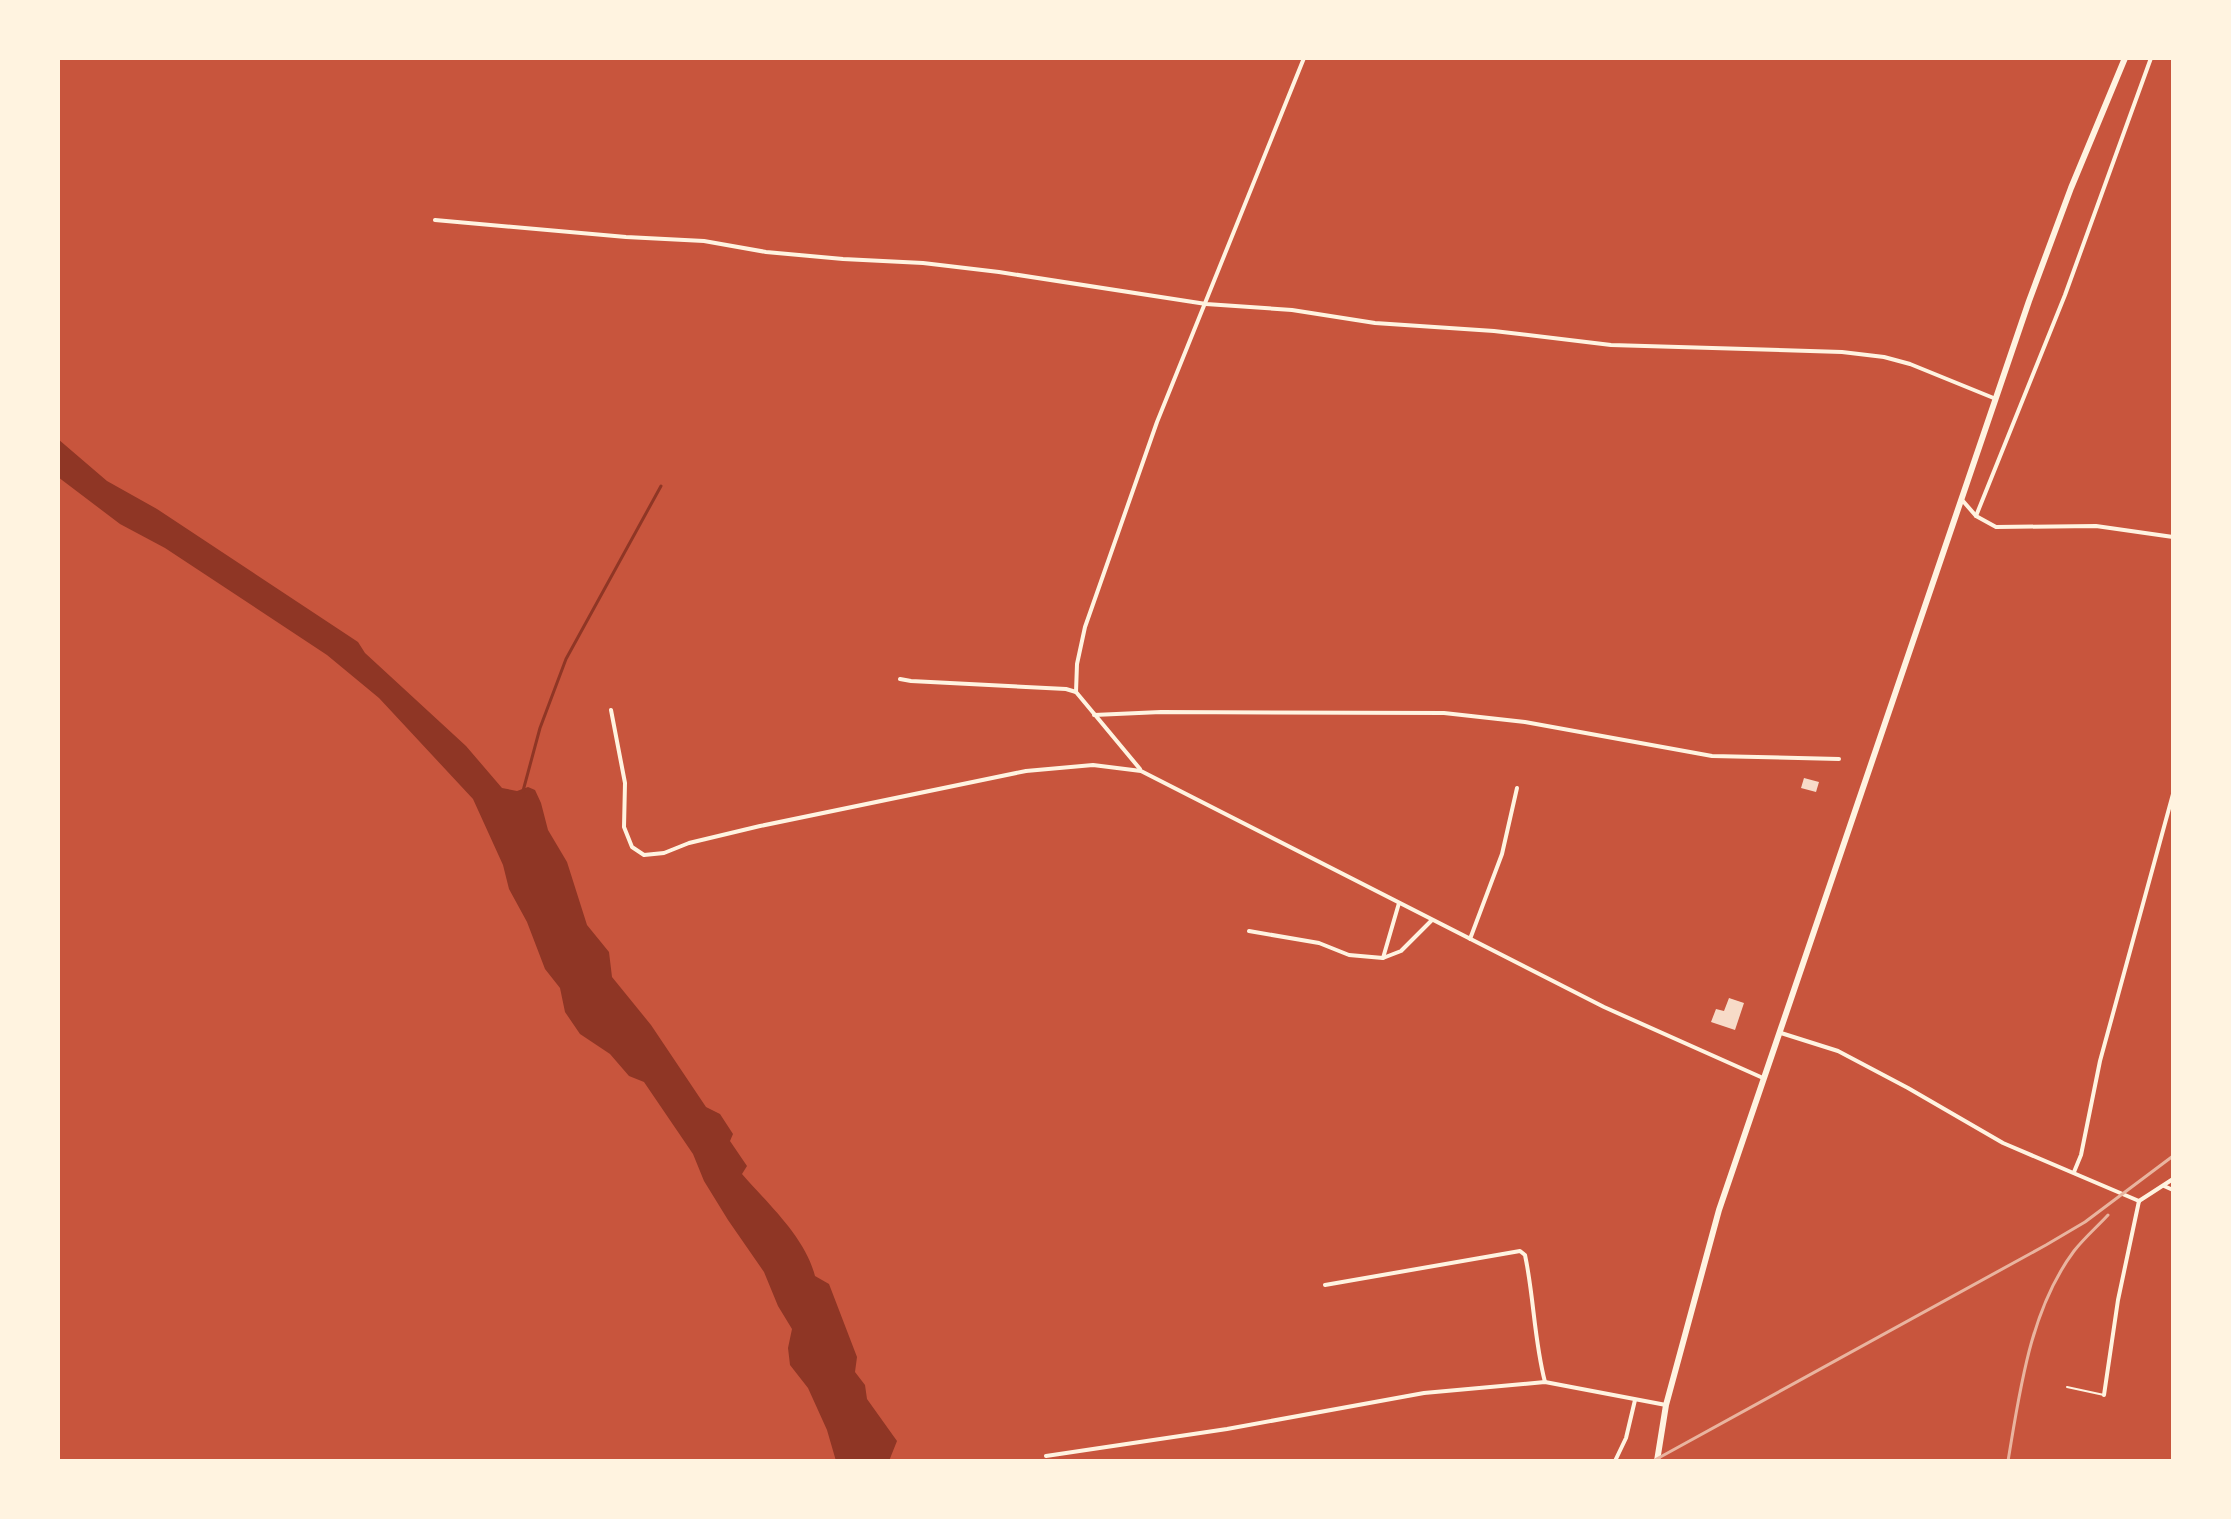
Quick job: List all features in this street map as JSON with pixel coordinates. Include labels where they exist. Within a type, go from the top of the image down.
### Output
[{"type":"main road","points":[[1657,1461],[1666,1405],[1715,1223],[1778,1032],[2060,217],[2125,58]]},
{"type":"street","points":[[1076,692],[1077,664],[1085,627],[1157,422],[1304,58]]},
{"type":"street","points":[[1976,516],[2065,295],[2151,58]]},
{"type":"street","points":[[435,220],[704,241],[773,252],[938,265],[1206,304],[1292,310],[1375,323],[1494,331],[1611,345],[1805,350],[1870,356],[1910,364],[1996,399]]},
{"type":"street","points":[[1961,498],[1976,516],[1996,527],[2096,526],[2173,537]]},
{"type":"street","points":[[900,679],[1076,692],[1141,771]]},
{"type":"street","points":[[611,710],[625,783],[624,827],[632,847],[644,855],[664,853],[689,843],[760,826],[1026,771],[1093,765],[1141,771],[1604,1007],[1763,1078]]},
{"type":"street","points":[[1094,715],[1145,712],[1444,713],[1525,722],[1712,756],[1839,759]]},
{"type":"street","points":[[1470,939],[1502,854],[1517,788]]},
{"type":"street","points":[[2074,1172],[2081,1155],[2100,1061],[2173,794]]},
{"type":"street","points":[[1383,958],[1399,903]]},
{"type":"street","points":[[1249,931],[1319,943],[1349,955],[1383,958],[1401,951],[1432,920]]},
{"type":"street","points":[[1778,1032],[1838,1051],[2003,1143],[2139,1201]]},
{"type":"street","points":[[2104,1395],[2118,1300],[2139,1201],[2173,1179]]},
{"type":"street","points":[[2164,1186],[2173,1190]]},
{"type":"street","points":[[1325,1285],[1520,1251],[1525,1255],[1529,1273],[1538,1357],[1545,1382]]},
{"type":"street","points":[[1046,1456],[1227,1429],[1424,1393],[1545,1382],[1666,1405]]},
{"type":"street","points":[[1615,1461],[1626,1438],[1635,1400]]},
{"type":"lane","points":[[2067,1387],[2104,1395]]},
{"type":"shaded area","points":[[58,439],[107,481],[157,509],[358,642],[365,653],[466,746],[502,788],[517,791],[528,787],[535,790],[548,830],[567,862],[587,925],[609,952],[612,977],[651,1025],[706,1107],[720,1114],[733,1134],[730,1141],[747,1166],[742,1174],[794,1234],[815,1276],[829,1284],[857,1357],[855,1372],[865,1385],[867,1399],[897,1441],[889,1461],[836,1461],[827,1430],[808,1388],[790,1365],[788,1348],[792,1329],[778,1306],[764,1272],[704,1181],[693,1154],[644,1082],[629,1076],[610,1054],[580,1034],[565,1012],[560,988],[545,969],[473,799],[379,698],[327,655],[165,548],[120,524],[58,477]]},
{"type":"building","points":[[1804,778],[1819,782],[1816,792],[1801,788]]},
{"type":"building","points":[[1729,998],[1744,1003],[1735,1030],[1711,1022],[1716,1009],[1724,1011]]},
{"type":"waterway","points":[[523,791],[540,728],[566,659],[661,486]]},
{"type":"railway","points":[[1653,1461],[2046,1245],[2085,1222],[2173,1156]]},
{"type":"railway","points":[[2008,1461],[2029,1352],[2047,1299],[2074,1251],[2108,1215]]}]
